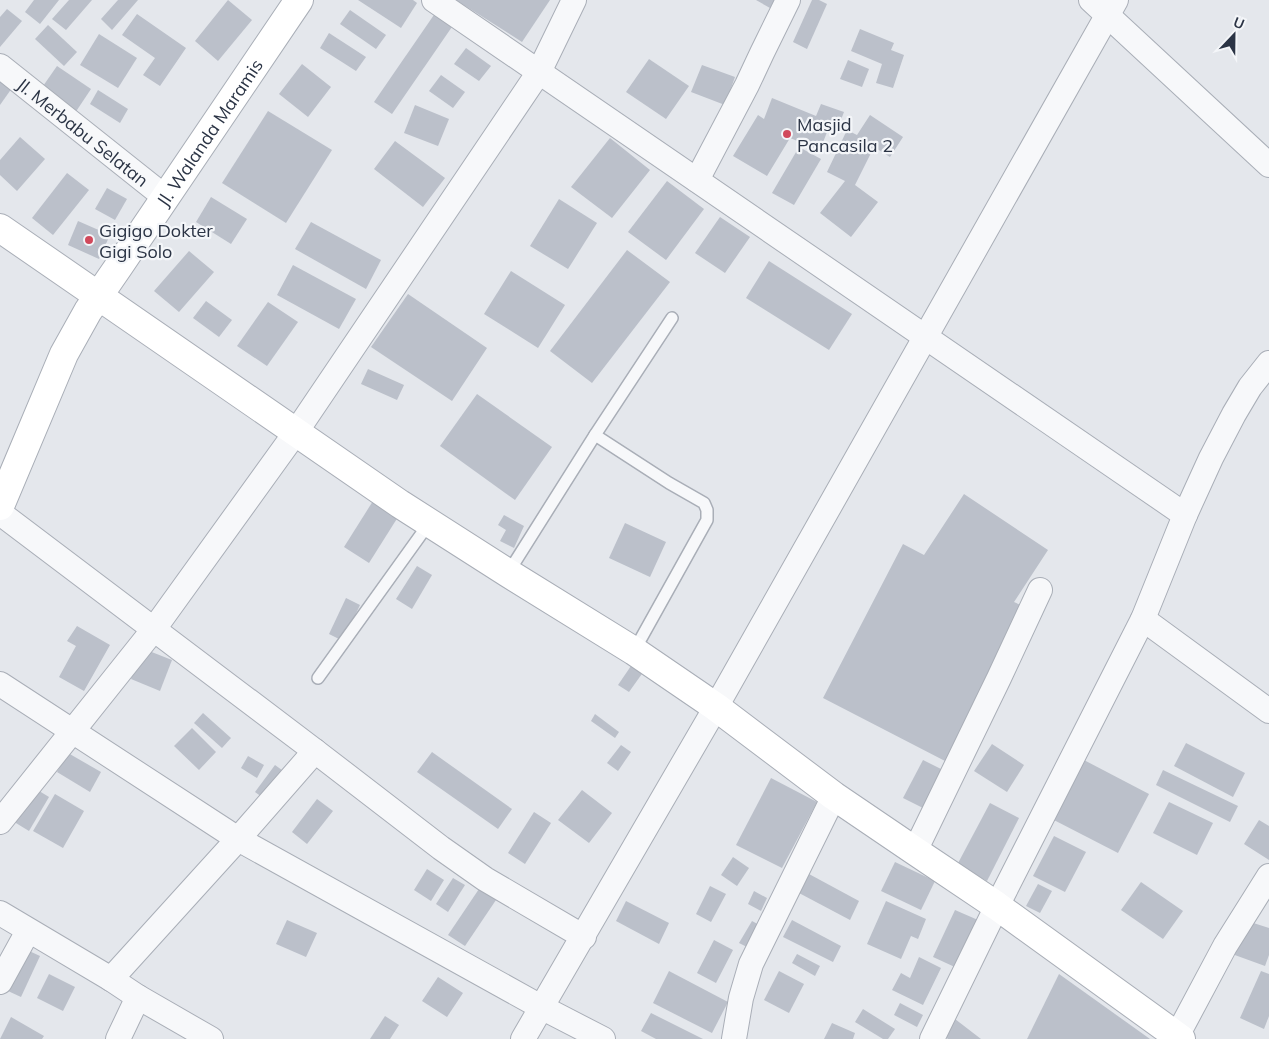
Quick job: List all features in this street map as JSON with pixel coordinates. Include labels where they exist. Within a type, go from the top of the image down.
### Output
[{"type":"main road","name":"Jl. Walanda Maramis","points":[[0,506],[64,354],[88,311],[300,0]]},
{"type":"main road","points":[[0,228],[392,498],[634,651],[716,707],[834,796],[997,906],[1179,1038]]},
{"type":"street","points":[[434,0],[1185,515]]},
{"type":"street","points":[[0,822],[154,629],[296,432],[539,72],[574,0]]},
{"type":"street","points":[[697,180],[747,85],[788,0]]},
{"type":"street","points":[[523,1039],[584,937],[926,337],[1105,5],[1269,165]]},
{"type":"street","name":"Jl. Merbabu Selatan","points":[[0,66],[166,198]]},
{"type":"street","points":[[932,1039],[997,906],[1143,619],[1185,515],[1211,458],[1250,387],[1269,363]]},
{"type":"street","points":[[0,513],[441,848],[485,879],[584,937]]},
{"type":"street","points":[[915,852],[1040,590]]},
{"type":"street","points":[[1143,619],[1269,711]]},
{"type":"street","points":[[0,684],[238,839],[603,1039]]},
{"type":"street","points":[[111,979],[315,751]]},
{"type":"street","points":[[734,1039],[741,998],[751,964],[834,796]]},
{"type":"street","points":[[1179,1038],[1225,946],[1269,876]]},
{"type":"street","points":[[0,913],[211,1039]]},
{"type":"street","points":[[0,982],[28,931]]},
{"type":"street","points":[[118,1039],[138,997]]},
{"type":"lane","points":[[508,573],[594,435],[672,318]]},
{"type":"lane","points":[[594,435],[704,503],[707,510],[707,520],[634,651]]},
{"type":"lane","points":[[318,678],[430,522]]},
{"type":"building","points":[[34,0],[59,0],[40,24],[25,12]]},
{"type":"building","points":[[69,0],[92,0],[66,30],[52,19]]},
{"type":"building","points":[[118,0],[138,0],[112,30],[101,19]]},
{"type":"building","points":[[228,0],[252,20],[218,61],[195,41]]},
{"type":"building","points":[[358,0],[413,0],[417,3],[401,28]]},
{"type":"building","points":[[456,0],[550,0],[522,42]]},
{"type":"building","points":[[756,0],[784,0],[777,12]]},
{"type":"building","points":[[812,0],[819,0],[827,4],[807,49],[793,42]]},
{"type":"building","points":[[7,9],[22,21],[0,47],[0,17]]},
{"type":"building","points":[[438,9],[456,21],[392,114],[374,102]]},
{"type":"building","points":[[350,10],[386,35],[376,49],[340,24]]},
{"type":"building","points":[[137,14],[186,48],[160,86],[143,75],[155,58],[122,35]]},
{"type":"building","points":[[48,25],[77,52],[64,66],[35,39]]},
{"type":"building","points":[[860,29],[894,43],[891,50],[904,55],[893,88],[876,83],[882,64],[851,51]]},
{"type":"building","points":[[329,33],[366,57],[356,71],[320,48]]},
{"type":"building","points":[[99,34],[137,58],[118,88],[80,65]]},
{"type":"building","points":[[466,48],[491,66],[479,81],[454,64]]},
{"type":"building","points":[[649,59],[689,86],[666,119],[626,92]]},
{"type":"building","points":[[848,60],[869,69],[862,87],[840,79]]},
{"type":"building","points":[[302,64],[331,87],[308,117],[279,94]]},
{"type":"building","points":[[702,65],[735,77],[725,105],[691,92]]},
{"type":"building","points":[[57,66],[91,89],[75,113],[41,89]]},
{"type":"building","points":[[441,75],[465,92],[453,108],[429,91]]},
{"type":"building","points":[[0,79],[12,88],[0,105]]},
{"type":"building","points":[[98,90],[128,109],[120,123],[90,104]]},
{"type":"building","name":"Masjid Pancasila 2","points":[[772,98],[816,116],[821,104],[844,112],[837,130],[829,127],[820,150],[790,138],[767,176],[733,156],[758,115],[764,119]]},
{"type":"building","points":[[415,105],[449,119],[438,146],[404,133]]},
{"type":"building","points":[[268,111],[332,150],[286,223],[222,183]]},
{"type":"building","points":[[870,115],[903,137],[890,157],[874,147],[855,185],[878,202],[851,237],[820,213],[845,181],[827,172],[847,130],[857,135]]},
{"type":"building","points":[[20,137],[45,159],[17,191],[0,175],[0,160]]},
{"type":"building","points":[[610,138],[650,170],[612,218],[571,187]]},
{"type":"building","points":[[395,141],[445,178],[423,207],[374,169]]},
{"type":"building","points":[[799,147],[821,159],[794,205],[772,193]]},
{"type":"building","points":[[67,173],[89,190],[53,235],[32,218]]},
{"type":"building","points":[[667,181],[704,209],[666,260],[628,232]]},
{"type":"building","points":[[107,188],[127,199],[115,220],[95,209]]},
{"type":"building","points":[[211,197],[247,219],[231,244],[196,222]]},
{"type":"building","points":[[559,199],[597,223],[568,269],[530,246]]},
{"type":"building","points":[[720,217],[750,237],[725,273],[695,253]]},
{"type":"building","name":"Gigigo Dokter Gigi Solo","points":[[78,221],[110,235],[99,259],[68,245]]},
{"type":"building","points":[[311,222],[381,260],[366,289],[295,249]]},
{"type":"building","points":[[627,250],[670,282],[592,383],[550,351]]},
{"type":"building","points":[[189,251],[214,272],[179,312],[154,291]]},
{"type":"building","points":[[769,261],[852,314],[829,350],[746,298]]},
{"type":"building","points":[[293,265],[356,299],[339,329],[277,295]]},
{"type":"building","points":[[511,271],[565,305],[538,348],[484,314]]},
{"type":"building","points":[[408,294],[487,348],[452,401],[371,347]]},
{"type":"building","points":[[206,301],[232,320],[219,337],[193,318]]},
{"type":"building","points":[[268,302],[298,322],[267,366],[237,346]]},
{"type":"building","points":[[368,369],[404,385],[397,400],[361,384]]},
{"type":"building","points":[[477,394],[552,447],[515,500],[440,446]]},
{"type":"building","points":[[964,494],[1048,550],[1014,602],[1025,607],[945,761],[823,698],[903,544],[924,555]]},
{"type":"building","points":[[373,501],[398,517],[369,563],[344,547]]},
{"type":"building","points":[[504,515],[524,526],[514,548],[500,541],[506,530],[498,525]]},
{"type":"building","points":[[625,523],[666,542],[650,577],[609,558]]},
{"type":"building","points":[[417,566],[432,575],[412,609],[396,599]]},
{"type":"building","points":[[346,598],[360,605],[343,641],[329,634]]},
{"type":"building","points":[[77,626],[110,645],[84,691],[59,677],[76,646],[67,641]]},
{"type":"building","points":[[144,649],[172,660],[160,691],[131,679]]},
{"type":"building","points":[[633,663],[644,671],[629,692],[618,685]]},
{"type":"building","points":[[203,713],[231,738],[222,748],[194,723]]},
{"type":"building","points":[[595,714],[619,732],[615,738],[591,721]]},
{"type":"building","points":[[192,728],[216,752],[199,770],[174,746]]},
{"type":"building","points":[[1186,743],[1245,773],[1233,797],[1174,766]]},
{"type":"building","points":[[992,744],[1024,765],[1007,792],[974,771]]},
{"type":"building","points":[[621,745],[631,752],[618,771],[607,763]]},
{"type":"building","points":[[432,752],[512,809],[498,829],[417,772]]},
{"type":"building","points":[[68,753],[101,772],[90,792],[57,772]]},
{"type":"building","points":[[248,756],[264,765],[257,778],[241,768]]},
{"type":"building","points":[[1082,759],[1149,794],[1118,853],[1050,818]]},
{"type":"building","points":[[923,760],[945,771],[925,809],[903,798]]},
{"type":"building","points":[[275,765],[286,773],[266,800],[255,792]]},
{"type":"building","points":[[1163,770],[1238,806],[1230,822],[1156,785]]},
{"type":"building","points":[[771,778],[817,802],[782,868],[736,845]]},
{"type":"building","points":[[31,786],[49,797],[29,831],[11,820]]},
{"type":"building","points":[[582,790],[612,813],[589,843],[558,820]]},
{"type":"building","points":[[55,794],[84,811],[63,848],[33,831]]},
{"type":"building","points":[[317,799],[333,811],[307,844],[292,832]]},
{"type":"building","points":[[1169,802],[1213,823],[1197,855],[1153,833]]},
{"type":"building","points":[[990,803],[1019,818],[987,881],[957,865]]},
{"type":"building","points":[[534,812],[551,823],[525,864],[508,853]]},
{"type":"building","points":[[1259,820],[1269,826],[1269,860],[1244,844]]},
{"type":"building","points":[[1054,836],[1086,852],[1065,892],[1033,876]]},
{"type":"building","points":[[733,857],[749,868],[737,886],[721,875]]},
{"type":"building","points":[[895,862],[935,881],[921,910],[881,891]]},
{"type":"building","points":[[427,869],[444,880],[431,901],[414,890]]},
{"type":"building","points":[[809,874],[859,901],[850,920],[799,893]]},
{"type":"building","points":[[453,878],[465,885],[448,912],[436,904]]},
{"type":"building","points":[[1141,882],[1183,911],[1163,939],[1121,910]]},
{"type":"building","points":[[1038,884],[1052,891],[1040,913],[1026,906]]},
{"type":"building","points":[[481,886],[498,897],[465,946],[448,935]]},
{"type":"building","points":[[710,886],[726,894],[711,922],[696,914]]},
{"type":"building","points":[[754,891],[767,898],[761,911],[748,904]]},
{"type":"building","points":[[626,901],[669,923],[659,944],[616,921]]},
{"type":"building","points":[[886,901],[926,919],[918,939],[911,936],[901,959],[867,944]]},
{"type":"building","points":[[955,910],[978,920],[957,968],[933,957]]},
{"type":"building","points":[[287,920],[317,933],[306,957],[276,944]]},
{"type":"building","points":[[792,920],[841,946],[833,962],[783,937]]},
{"type":"building","points":[[1244,920],[1269,928],[1269,955],[1265,966],[1232,954]]},
{"type":"building","points":[[752,921],[765,928],[753,950],[739,943]]},
{"type":"building","points":[[714,940],[733,950],[716,983],[697,973]]},
{"type":"building","points":[[27,950],[40,956],[21,997],[8,991]]},
{"type":"building","points":[[797,954],[820,966],[815,976],[792,963]]},
{"type":"building","points":[[919,957],[941,968],[923,1005],[892,990],[901,973],[910,978]]},
{"type":"building","points":[[669,971],[728,1002],[712,1033],[653,1003]]},
{"type":"building","points":[[779,971],[804,984],[789,1013],[764,1000]]},
{"type":"building","points":[[1261,971],[1269,974],[1269,1016],[1264,1029],[1240,1018]]},
{"type":"building","points":[[49,974],[75,987],[63,1011],[37,998]]},
{"type":"building","points":[[1059,974],[1150,1039],[1027,1039]]},
{"type":"building","points":[[438,977],[463,993],[447,1017],[422,1001]]},
{"type":"building","points":[[900,1003],[923,1015],[917,1027],[894,1015]]},
{"type":"building","points":[[863,1009],[895,1029],[888,1039],[883,1039],[855,1022]]},
{"type":"building","points":[[651,1013],[703,1039],[656,1039],[641,1031]]},
{"type":"building","points":[[385,1016],[399,1025],[390,1039],[370,1039]]},
{"type":"building","points":[[11,1017],[44,1036],[42,1039],[0,1039]]},
{"type":"building","points":[[955,1019],[981,1039],[948,1039],[943,1035]]},
{"type":"building","points":[[832,1023],[855,1033],[853,1039],[824,1039]]},
{"type":"place","name":"Masjid Pancasila 2","points":[[787,134]]},
{"type":"place","name":"Gigigo Dokter Gigi Solo","points":[[89,240]]}]
